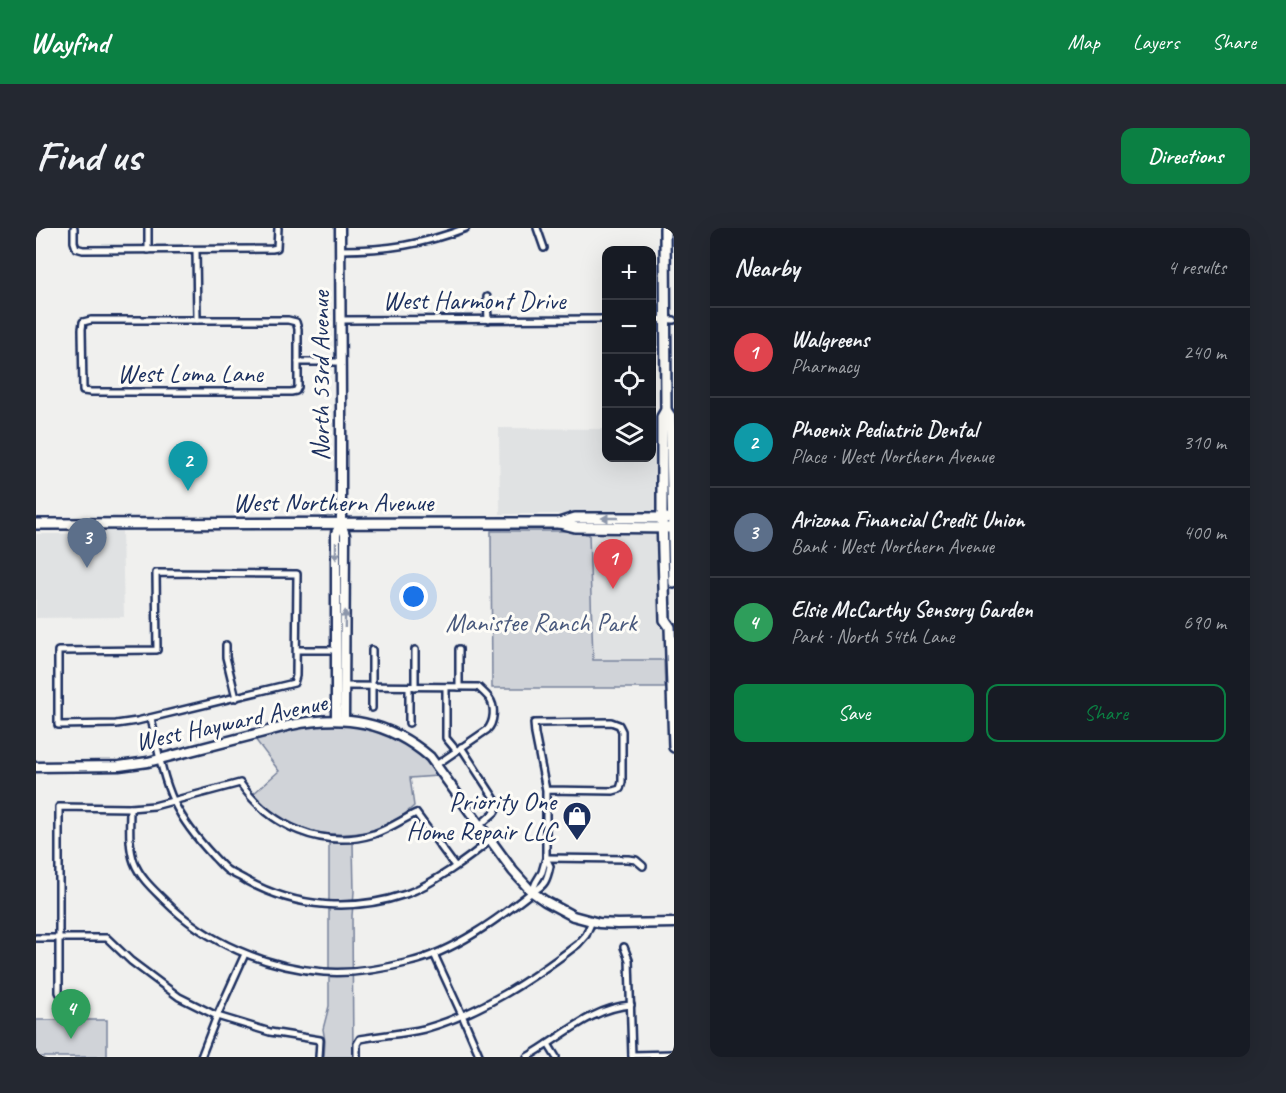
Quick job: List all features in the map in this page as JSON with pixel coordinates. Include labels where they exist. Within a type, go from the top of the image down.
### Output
[{"type":"main road","points":[[665,228],[670,250],[666,410],[670,416],[671,433],[670,523],[665,620],[672,624],[674,747]]},
{"type":"main road","name":"West Northern Avenue","points":[[36,524],[559,524],[575,518],[670,523]]},
{"type":"main road","points":[[670,523],[674,555],[674,583]]},
{"type":"street","points":[[74,228],[76,248],[83,250],[272,249],[277,248],[278,228]]},
{"type":"street","points":[[148,228],[148,250]]},
{"type":"street","name":"North 53rd Avenue","points":[[340,228],[341,523],[336,533],[341,580],[340,720]]},
{"type":"street","points":[[340,250],[381,250],[405,246],[466,228]]},
{"type":"street","points":[[537,228],[544,248]]},
{"type":"street","points":[[196,250],[197,320],[288,320],[296,322],[298,362]]},
{"type":"street","points":[[487,297],[488,320]]},
{"type":"street","name":"West Harmont Drive","points":[[341,320],[602,319]]},
{"type":"street","name":"West Loma Lane","points":[[197,320],[91,320],[83,322],[83,391],[291,392],[296,391],[298,387],[298,362],[341,362]]},
{"type":"street","points":[[156,573],[297,574],[297,650],[294,683],[151,718],[116,724],[58,725],[58,651],[157,650],[156,573]]},
{"type":"street","points":[[226,645],[226,657],[236,698]]},
{"type":"street","points":[[459,649],[459,687]]},
{"type":"street","points":[[297,650],[340,650]]},
{"type":"street","name":"North 53rd Avenue","points":[[340,650],[344,686],[340,720]]},
{"type":"street","points":[[372,650],[372,708]]},
{"type":"street","points":[[409,723],[415,650]]},
{"type":"street","points":[[344,686],[478,687],[492,700],[492,725],[436,765]]},
{"type":"street","points":[[446,687],[446,738],[459,749],[498,804],[495,812],[480,825]]},
{"type":"street","points":[[151,718],[160,759],[173,801],[194,835],[227,870],[261,889],[308,903],[336,906],[365,905],[408,893],[476,853],[490,840]]},
{"type":"street","name":"West Hayward Avenue","points":[[36,767],[119,766],[160,759],[291,725],[323,720],[372,724],[415,744],[430,758],[513,871],[532,892],[553,906],[592,921],[617,924],[674,923]]},
{"type":"street","points":[[130,808],[130,847],[134,863],[143,878],[174,910],[197,928],[245,954],[277,964],[327,972],[354,971],[385,968],[413,962],[434,954],[479,930],[541,888],[550,866],[546,858],[546,790],[534,723],[612,722],[619,725],[622,731],[620,789],[546,790]]},
{"type":"street","points":[[67,1007],[60,992],[59,807],[154,806],[240,783],[248,795],[275,819],[322,838],[372,834],[388,829],[416,813],[455,866]]},
{"type":"street","points":[[546,858],[628,859],[636,860],[643,866]]},
{"type":"street","points":[[357,1057],[357,1044],[360,1039],[411,1032],[462,1015],[501,997],[583,940],[592,921]]},
{"type":"street","points":[[36,938],[107,938],[131,961],[179,997],[218,1016],[270,1032],[320,1040],[319,1057]]},
{"type":"street","points":[[624,947],[629,960],[632,1056],[674,1054]]},
{"type":"street","points":[[201,1057],[245,954]]},
{"type":"street","points":[[434,954],[480,1057]]},
{"type":"street","points":[[527,1057],[599,1012],[631,1005]]},
{"type":"street","points":[[548,1044],[556,1057]]},
{"type":"shaded area","points":[[499,428],[602,429],[602,462],[656,462],[656,429],[658,429],[659,503],[652,513],[500,514]]},
{"type":"shaded area","points":[[100,530],[122,530],[124,617],[36,618],[36,534],[83,534]]},
{"type":"shaded area","points":[[649,533],[657,539],[658,598],[662,613],[664,660],[592,660],[589,534]]},
{"type":"green space","name":"Manistee Ranch Park","points":[[491,531],[581,531],[589,534],[593,660],[664,660],[665,688],[492,688]]},
{"type":"green space","points":[[320,725],[375,730],[400,740],[424,759],[437,776],[410,778],[414,806],[381,827],[345,834],[326,833],[290,823],[270,811],[253,794],[279,771],[255,739]]},
{"type":"green space","points":[[329,843],[353,843],[353,1057],[324,1057],[323,1029],[329,1006]]},
{"type":"green space","points":[[36,1020],[107,1020],[107,1057],[36,1057]]},
{"type":"place","name":"Phoenix Pediatric Dental","points":[[188,491]]},
{"type":"place","name":"Arizona Financial Credit Union","points":[[87,568]]},
{"type":"place","name":"Walgreens","points":[[613,589]]},
{"type":"place","name":"Priority One Home Repair LLC","points":[[577,842]]},
{"type":"place","name":"Elsie McCarthy Sensory Garden","points":[[71,1039]]}]
